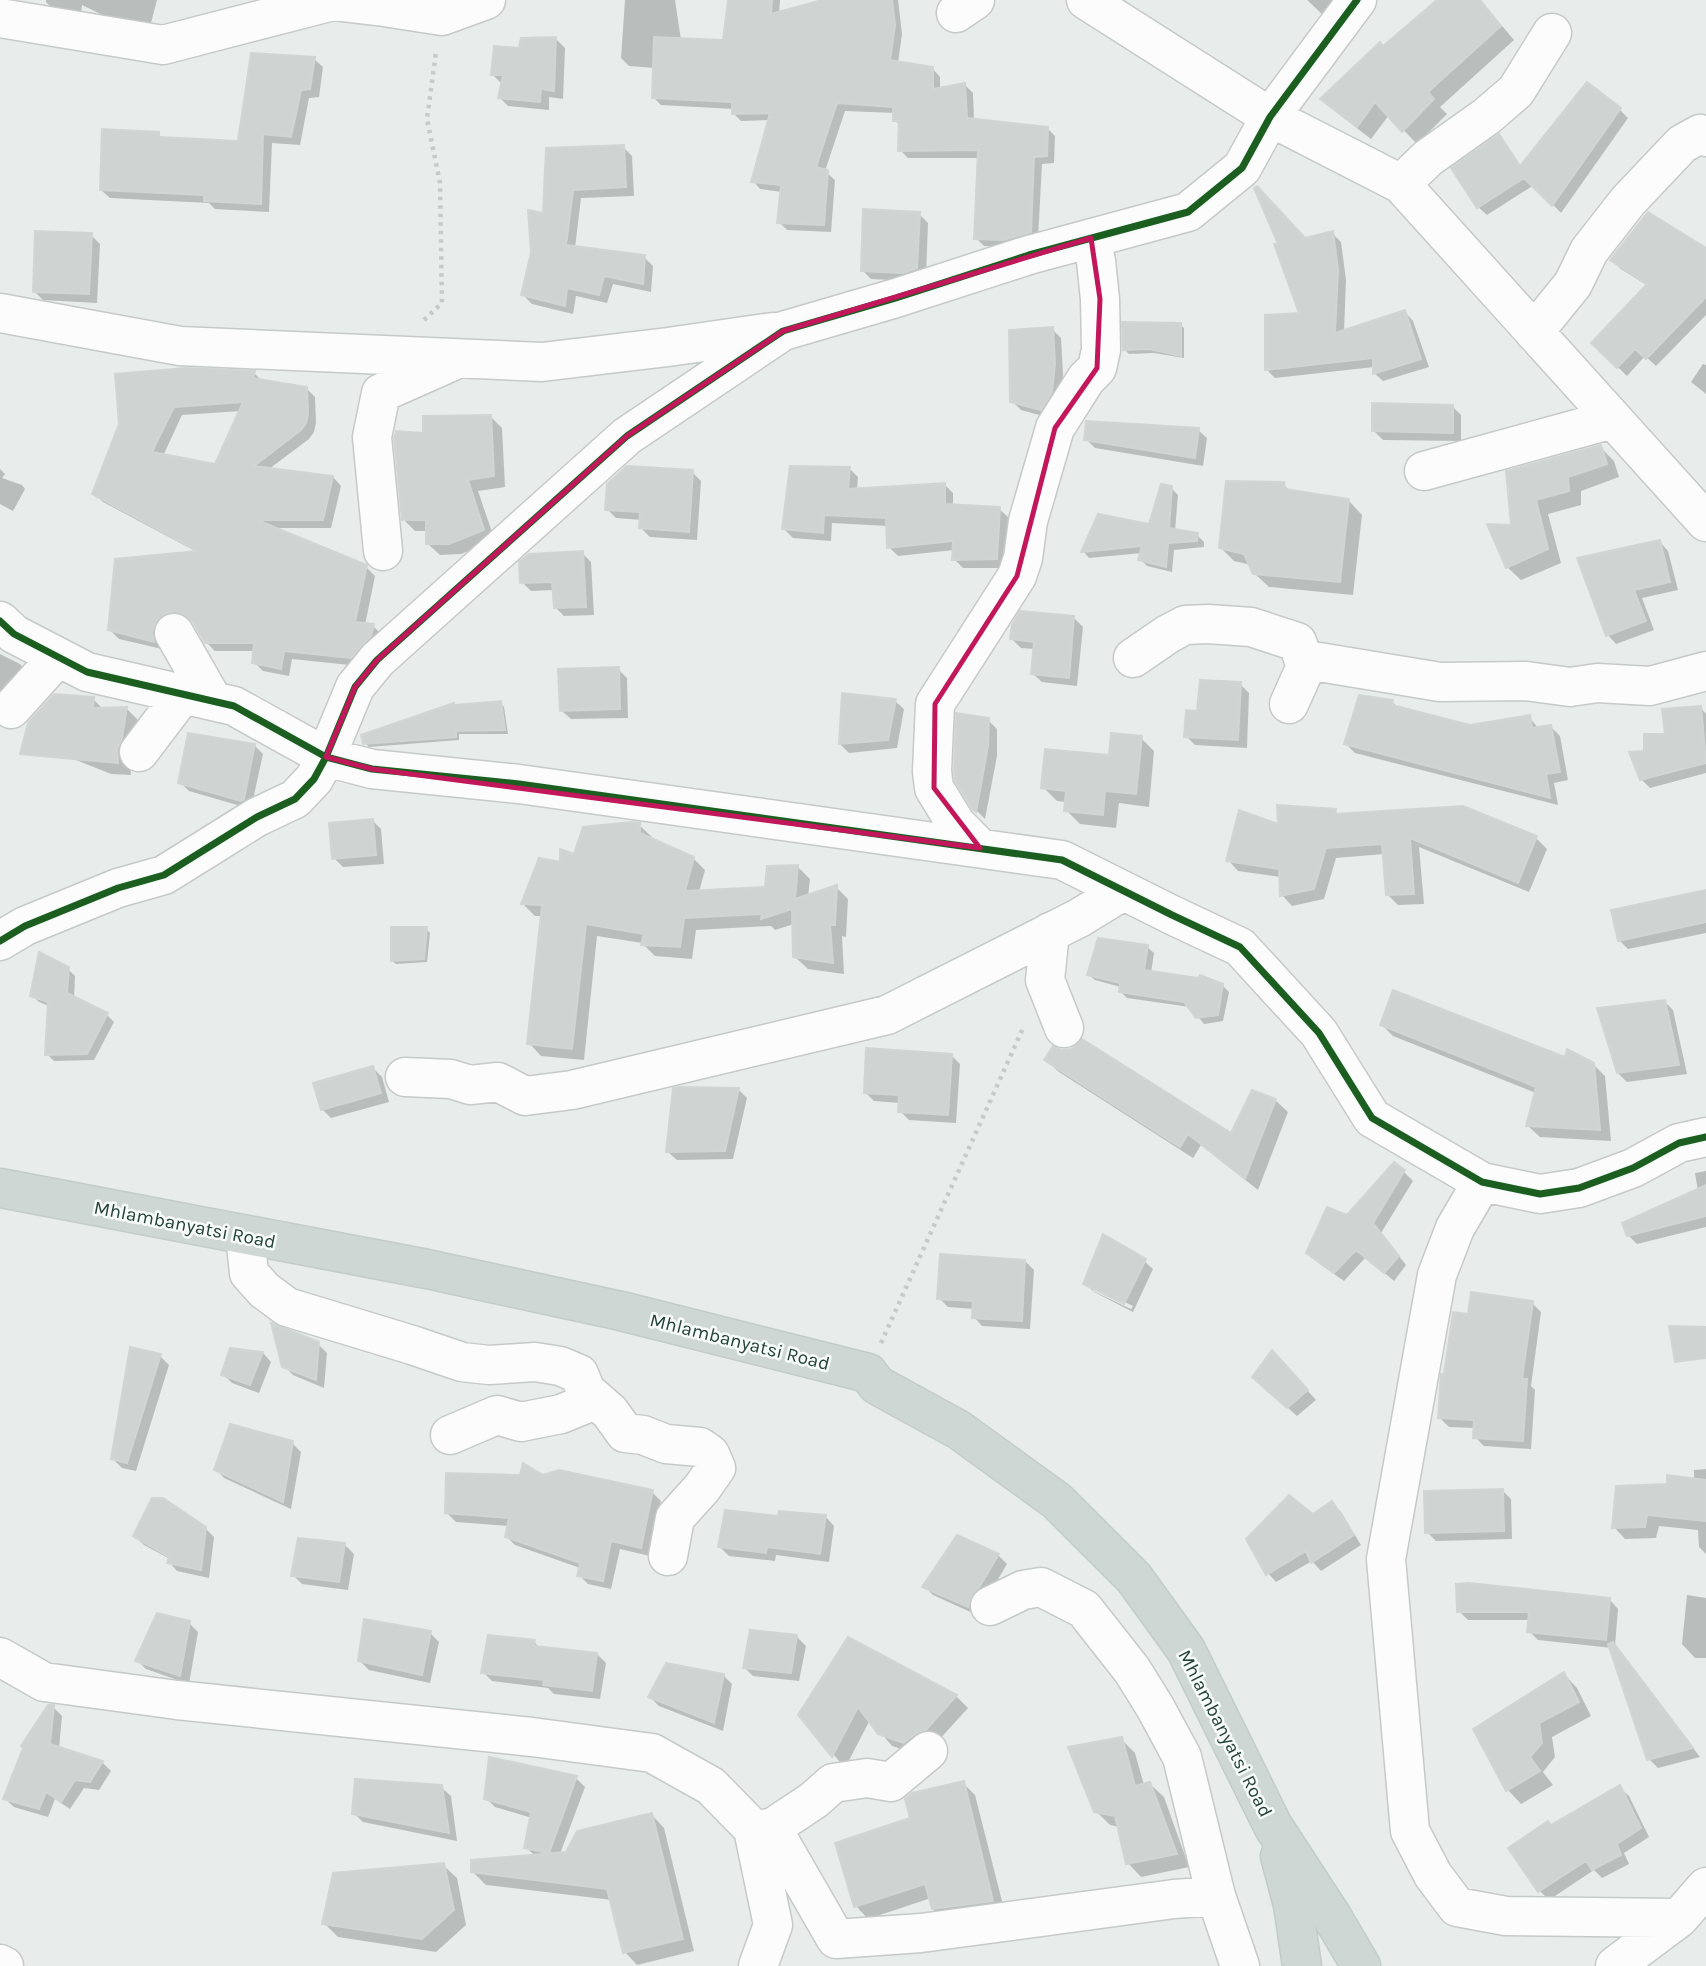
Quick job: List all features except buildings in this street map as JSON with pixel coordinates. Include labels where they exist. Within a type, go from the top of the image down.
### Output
[{"type":"main road","name":"Mhlambanyatsi Road","points":[[0,1188],[427,1269],[621,1311],[868,1373],[877,1385],[959,1430],[1057,1501],[1134,1578],[1186,1650],[1273,1826],[1361,1966]]},
{"type":"main road","name":"Mhlambanyatsi Road","points":[[1273,1826],[1293,1905],[1302,1966]]},
{"type":"street","points":[[13,13],[163,45],[333,1],[442,16],[486,0]]},
{"type":"street","points":[[1086,0],[1270,117],[1401,184],[1706,522]]},
{"type":"street","points":[[0,313],[180,346],[542,362],[783,331],[1029,255],[1188,212],[1242,168],[1270,117],[1357,0]]},
{"type":"street","points":[[1401,184],[1428,158],[1487,117],[1516,91],[1552,33]]},
{"type":"street","points":[[1534,332],[1573,284],[1589,251],[1628,201],[1682,144],[1700,134],[1706,137]]},
{"type":"street","points":[[980,848],[956,824],[934,788],[932,771],[935,704],[1017,576],[1023,558],[1030,511],[1055,428],[1086,379],[1097,368],[1101,350],[1100,299],[1091,238]]},
{"type":"street","points":[[0,941],[25,926],[118,888],[164,876],[257,817],[295,799],[314,779],[355,687],[377,660],[626,436],[783,331]]},
{"type":"street","points":[[383,551],[372,437],[381,393],[462,357]]},
{"type":"street","points":[[1424,471],[1613,419]]},
{"type":"street","points":[[0,621],[14,634],[87,672],[234,706],[326,757],[372,769],[519,784],[1062,860],[1240,947],[1319,1033],[1372,1118],[1482,1182],[1540,1194],[1579,1188],[1633,1168],[1679,1143],[1706,1137]]},
{"type":"street","points":[[1133,658],[1185,625],[1208,624],[1251,627],[1297,642],[1307,666]]},
{"type":"street","points":[[174,633],[198,697]]},
{"type":"street","points":[[11,709],[58,657]]},
{"type":"street","points":[[1289,704],[1307,666],[1319,662],[1440,682],[1526,681],[1570,687],[1597,684],[1650,686],[1706,671]]},
{"type":"street","points":[[139,752],[198,697]]},
{"type":"street","points":[[405,1077],[451,1079],[470,1085],[498,1082],[525,1096],[572,1090],[887,1015],[1079,918],[1123,891]]},
{"type":"street","points":[[1050,932],[1045,980],[1065,1028]]},
{"type":"street","points":[[1482,1182],[1455,1228],[1437,1275],[1386,1559],[1410,1831],[1433,1875],[1457,1907],[1506,1916],[1679,1918]]},
{"type":"street","points":[[245,1235],[249,1273],[264,1290],[287,1307],[462,1363],[489,1365],[535,1362],[561,1366],[579,1374],[586,1391],[610,1412],[625,1433],[643,1435],[666,1444],[700,1447],[710,1454],[716,1468],[675,1518],[668,1556]]},
{"type":"street","points":[[450,1435],[497,1415],[521,1422],[561,1414],[583,1405],[586,1391]]},
{"type":"street","points":[[990,1606],[1023,1590],[1041,1587],[1084,1609],[1132,1670],[1182,1757],[1216,1896],[1240,1966]]},
{"type":"street","points":[[0,1657],[44,1682],[177,1700],[519,1736],[652,1753],[711,1786],[762,1829],[836,1939],[921,1933],[1174,1899],[1216,1896]]},
{"type":"street","points":[[762,1829],[814,1800],[833,1783],[867,1778],[891,1782],[928,1751]]},
{"type":"street","points":[[758,1966],[773,1925],[762,1829]]},
{"type":"street","points":[[1615,1966],[1679,1918],[1706,1888]]},
{"type":"path","points":[[388,355],[442,303],[440,183],[427,119],[442,16]]},
{"type":"path","points":[[868,1373],[1045,980]]},
{"type":"highlighted area","points":[[1091,238],[1100,299],[1097,368],[1055,428],[1017,576],[935,704],[934,788],[980,848],[372,769],[326,757],[355,687],[377,660],[627,436],[783,331]]},
{"type":"cycle path","points":[[0,941],[25,926],[118,888],[164,875],[257,817],[295,799],[314,779],[355,687],[377,660],[627,436],[783,331],[1029,255],[1188,212],[1242,168],[1270,117],[1357,0]]},
{"type":"cycle path","points":[[0,621],[14,634],[87,672],[234,706],[326,757],[372,769],[519,784],[1062,860],[1240,947],[1319,1033],[1372,1118],[1482,1182],[1540,1194],[1579,1188],[1633,1168],[1679,1143],[1706,1137]]}]
